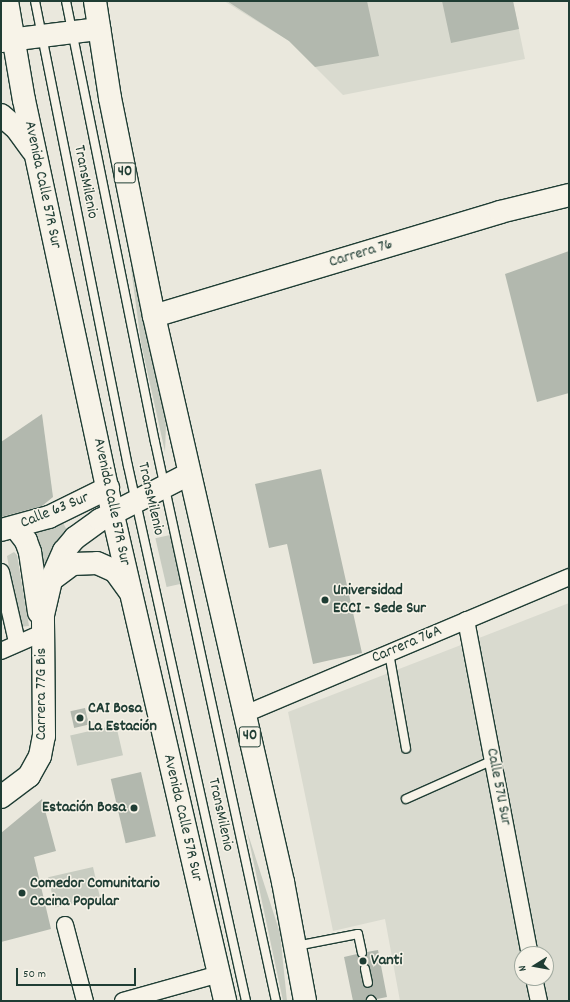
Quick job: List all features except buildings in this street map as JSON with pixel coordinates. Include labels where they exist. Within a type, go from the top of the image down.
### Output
[{"type":"main road","name":"Avenida Calle 57R Sur","points":[[7,1],[7,40],[36,155],[113,515],[225,1001]]},
{"type":"main road","name":"40","points":[[95,1],[110,98],[154,316],[245,714],[295,946],[305,1001]]},
{"type":"main road","points":[[7,40],[100,29]]},
{"type":"main road","points":[[1,115],[17,129],[36,155]]},
{"type":"main road","name":"Carrera 76","points":[[154,316],[506,210],[569,195]]},
{"type":"main road","name":"Calle 63 Sur","points":[[42,632],[51,580],[64,551],[75,538],[100,520],[113,515],[189,474]]},
{"type":"main road","name":"Calle 63 Sur","points":[[9,529],[65,510],[108,488]]},
{"type":"main road","points":[[9,529],[26,541],[30,552],[42,632]]},
{"type":"main road","points":[[51,580],[72,564],[97,563],[114,571],[127,586],[131,595]]},
{"type":"main road","name":"Carrera 77G Bis","points":[[1,797],[29,776],[40,756],[44,736],[42,632]]},
{"type":"street","name":"Carrera 77G Bis","points":[[1,572],[17,642]]},
{"type":"street","name":"Carrera 76A","points":[[245,714],[569,577]]},
{"type":"street","name":"Calle 57U Sur","points":[[466,620],[528,946]]},
{"type":"street","points":[[1,651],[17,642],[42,632]]},
{"type":"street","points":[[65,926],[85,1001]]},
{"type":"street","points":[[123,1001],[218,974]]},
{"type":"street","points":[[536,986],[539,1001]]},
{"type":"lane","name":"TransMilenio","points":[[35,1],[137,502],[246,1001]]},
{"type":"lane","name":"TransMilenio","points":[[66,1],[165,487],[276,1001]]},
{"type":"lane","points":[[389,653],[406,748]]},
{"type":"lane","points":[[406,799],[493,760]]},
{"type":"lane","points":[[295,946],[358,934],[362,953]]},
{"type":"lane","points":[[365,969],[368,983]]},
{"type":"shaded area","points":[[224,1],[513,1],[525,59],[343,95],[289,41]]},
{"type":"shaded area","points":[[131,268],[134,268],[166,425],[165,452],[141,343]]},
{"type":"shaded area","points":[[62,521],[68,532],[42,583],[35,533]]},
{"type":"shaded area","points":[[170,535],[181,584],[167,587],[155,538]]},
{"type":"shaded area","points":[[14,552],[17,555],[29,626],[19,627],[7,556]]},
{"type":"shaded area","points":[[569,603],[569,1001],[400,1001],[385,919],[333,931],[288,712]]},
{"type":"shaded area","points":[[116,725],[123,755],[77,766],[70,736]]},
{"type":"shaded area","points":[[247,831],[280,933],[287,1001],[283,1001]]},
{"type":"shaded area","points":[[93,867],[100,897],[55,908],[48,877]]},
{"type":"place","name":"Universidad ECCI - Sede Sur","points":[[325,600]]},
{"type":"place","name":"CAI Bosa La Estación","points":[[80,718]]},
{"type":"place","name":"Estación Bosa","points":[[134,808]]},
{"type":"place","name":"Comedor Comunitario Cocina Popular","points":[[22,893]]},
{"type":"place","name":"Vanti","points":[[363,961]]}]
